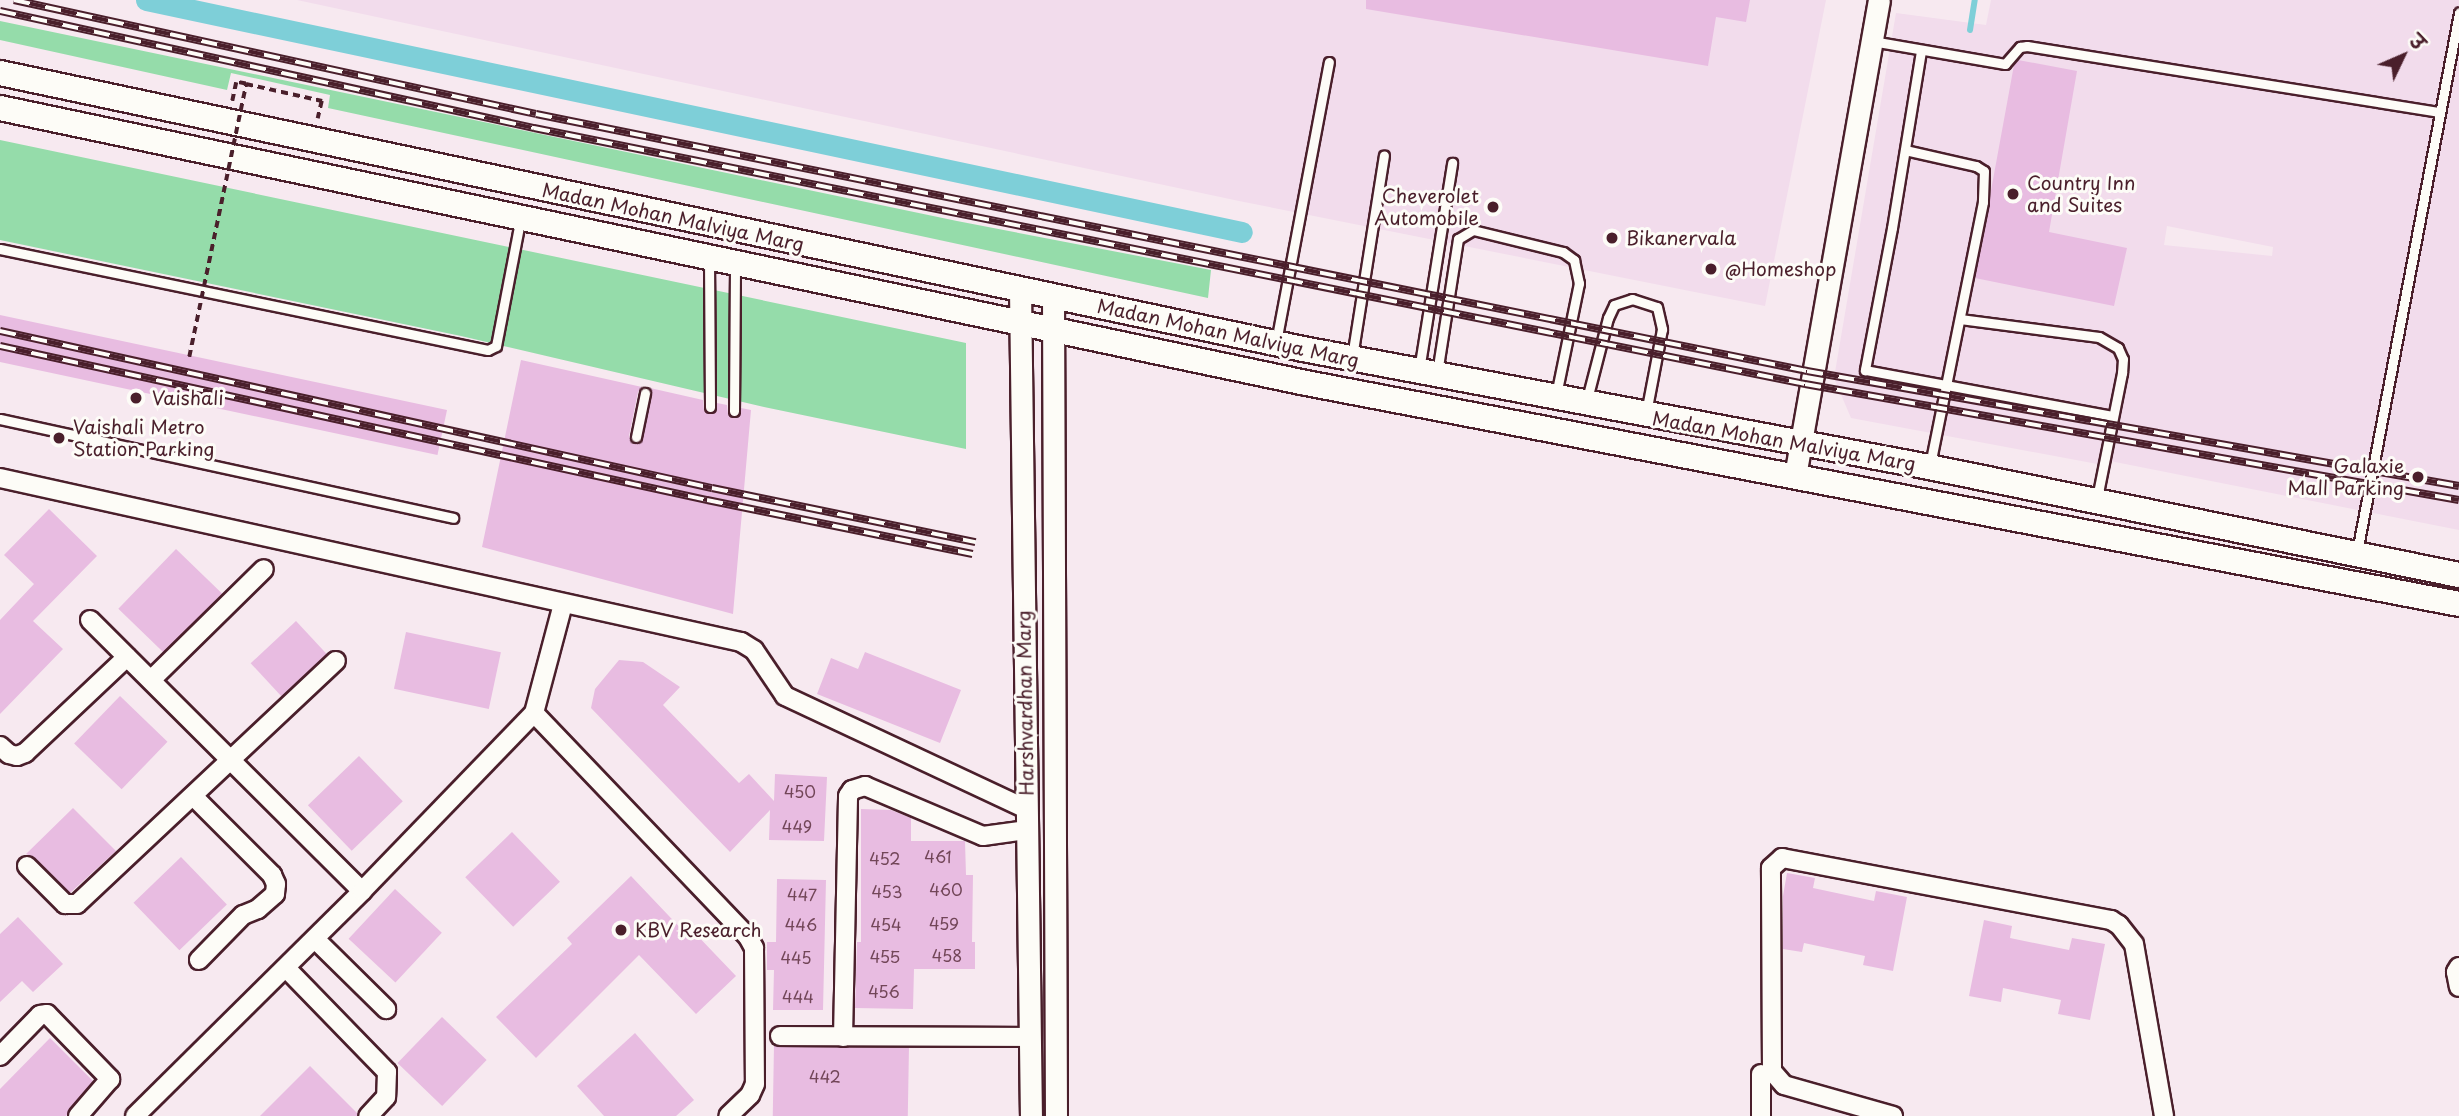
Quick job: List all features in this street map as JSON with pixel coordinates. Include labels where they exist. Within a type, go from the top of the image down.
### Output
[{"type":"main road","name":"Madan Mohan Malviya Marg","points":[[0,73],[1275,344],[1800,445],[1929,467],[2459,575]]},
{"type":"main road","name":"Madan Mohan Malviya Marg","points":[[0,108],[709,260],[1301,382],[2459,604]]},
{"type":"street","points":[[1796,476],[1879,0]]},
{"type":"street","name":"Harshvardhan Marg","points":[[1020,290],[1031,1116]]},
{"type":"street","name":"Harshvardhan Marg","points":[[1053,297],[1056,1116]]},
{"type":"street","points":[[0,478],[748,645],[785,696],[1026,820]]},
{"type":"street","points":[[151,680],[264,569]]},
{"type":"street","points":[[135,1116],[315,939],[534,713],[563,604]]},
{"type":"street","points":[[90,620],[362,891]]},
{"type":"street","points":[[0,746],[9,754],[25,753],[127,657]]},
{"type":"street","points":[[27,866],[65,904],[77,904],[336,661]]},
{"type":"street","points":[[534,713],[748,937],[754,948],[755,1084],[750,1095],[728,1116]]},
{"type":"street","points":[[843,1037],[848,796],[852,790],[865,786],[984,836],[1026,820]]},
{"type":"street","points":[[193,796],[265,868],[276,884],[275,894],[258,909],[243,915],[199,960]]},
{"type":"street","points":[[1893,1116],[1784,1086],[1772,1071],[1771,868],[1782,858],[2111,920],[2119,925],[2127,931],[2134,944],[2164,1116]]},
{"type":"street","points":[[315,939],[386,1009]]},
{"type":"street","points":[[2459,967],[2456,972],[2459,988]]},
{"type":"street","points":[[286,968],[387,1072],[386,1097],[368,1116]]},
{"type":"street","points":[[0,1056],[40,1015],[47,1014],[110,1079],[78,1116]]},
{"type":"street","points":[[780,1037],[1030,1037]]},
{"type":"street","points":[[1761,1074],[1761,1116]]},
{"type":"lane","points":[[2357,554],[2459,13]]},
{"type":"lane","points":[[1872,41],[2005,64],[2020,47],[2027,46],[2440,112]]},
{"type":"lane","points":[[1921,51],[1865,369],[1947,387],[2112,416]]},
{"type":"lane","points":[[1275,344],[1329,62]]},
{"type":"lane","points":[[1905,150],[1976,166],[1984,171],[1983,202],[1929,467]]},
{"type":"lane","points":[[1352,359],[1384,156]]},
{"type":"lane","points":[[1428,373],[1452,163]]},
{"type":"lane","points":[[0,249],[488,350],[496,346],[520,219]]},
{"type":"lane","points":[[1428,373],[1458,239],[1473,230],[1563,252],[1574,260],[1579,282],[1555,398]]},
{"type":"lane","points":[[709,260],[710,407]]},
{"type":"lane","points":[[734,411],[735,264]]},
{"type":"lane","points":[[1586,404],[1608,317],[1614,305],[1632,299],[1657,307],[1662,329],[1646,416]]},
{"type":"lane","points":[[1960,319],[2109,340],[2119,348],[2123,359],[2096,502]]},
{"type":"lane","points":[[636,437],[645,393]]},
{"type":"lane","points":[[0,419],[453,519]]},
{"type":"path","points":[[236,82],[322,101]]},
{"type":"path","points":[[188,357],[246,84]]},
{"type":"shaded area","points":[[297,0],[1826,0],[1765,306],[1239,201]]},
{"type":"shaded area","points":[[1991,0],[2459,0],[2459,530],[2110,461],[2108,466],[1851,418],[1834,378],[1896,13],[1986,25]],"holes":[[[2167,226],[2273,247],[2272,256],[2164,245]]]},
{"type":"green space","points":[[0,21],[957,221],[1211,270],[1208,298],[328,108],[330,95],[231,73],[227,90],[0,40]]},
{"type":"green space","points":[[0,140],[966,343],[966,449],[764,407],[461,336],[0,240]]},
{"type":"building","points":[[1366,0],[1750,0],[1746,22],[1716,17],[1708,66],[1366,9]]},
{"type":"building","points":[[2018,60],[2077,71],[2049,232],[2127,248],[2114,306],[1975,278],[2014,65]]},
{"type":"building","name":"Vaishali","points":[[0,315],[447,410],[437,455],[0,362]]},
{"type":"building","points":[[521,360],[642,387],[638,392],[629,436],[634,444],[643,438],[652,394],[650,388],[703,400],[704,410],[709,414],[716,411],[717,403],[727,405],[728,414],[733,418],[740,415],[741,408],[751,410],[733,614],[482,547]]},
{"type":"building","points":[[49,509],[97,556],[33,621],[63,649],[0,714],[0,620],[34,584],[4,555]]},
{"type":"building","points":[[176,549],[222,593],[164,653],[118,609]]},
{"type":"building","points":[[296,621],[327,654],[281,696],[251,663]]},
{"type":"building","points":[[406,632],[501,652],[489,709],[394,689]]},
{"type":"building","points":[[865,652],[961,690],[940,743],[817,694],[831,658],[858,669]]},
{"type":"building","points":[[619,660],[643,662],[680,687],[663,705],[739,783],[749,774],[774,801],[775,774],[827,777],[824,841],[769,840],[770,810],[730,852],[591,708],[595,689]]},
{"type":"building","points":[[120,696],[167,742],[122,789],[74,743]]},
{"type":"building","points":[[359,756],[403,801],[352,851],[308,805]]},
{"type":"building","points":[[73,808],[116,851],[70,893],[35,858],[26,854]]},
{"type":"building","points":[[861,809],[891,810],[911,818],[911,841],[965,841],[966,875],[973,875],[972,942],[975,942],[975,969],[914,969],[913,1009],[855,1008],[857,942],[861,942]]},
{"type":"building","points":[[512,832],[560,882],[513,927],[465,877]]},
{"type":"building","points":[[181,857],[227,904],[179,950],[134,903]]},
{"type":"building","points":[[1787,873],[1815,878],[1813,888],[1874,901],[1876,891],[1907,897],[1893,971],[1863,965],[1865,956],[1804,943],[1802,952],[1783,949],[1783,896]]},
{"type":"building","points":[[631,876],[687,935],[692,930],[736,976],[696,1014],[639,955],[536,1058],[496,1017],[572,944],[567,938]]},
{"type":"building","points":[[777,879],[826,880],[823,1010],[773,1010],[774,970],[767,970],[767,942],[776,942]]},
{"type":"building","points":[[395,889],[442,933],[395,982],[349,939]]},
{"type":"building","points":[[18,917],[63,964],[33,992],[22,981],[0,1002],[0,934]]},
{"type":"building","points":[[1984,920],[2012,926],[2010,938],[2069,950],[2072,938],[2105,944],[2090,1020],[2058,1014],[2061,1000],[2003,988],[2001,1002],[1969,996]]},
{"type":"building","points":[[442,1017],[487,1060],[442,1106],[398,1063]]},
{"type":"building","points":[[635,1033],[694,1100],[676,1116],[604,1116],[577,1086]]},
{"type":"building","points":[[50,1038],[93,1081],[66,1116],[0,1116],[0,1089]]},
{"type":"building","points":[[774,1045],[909,1047],[908,1116],[773,1116]]},
{"type":"building","points":[[310,1066],[357,1116],[260,1116]]},
{"type":"waterway","points":[[146,0],[1242,232]]},
{"type":"waterway","points":[[1970,30],[1975,0]]},
{"type":"railway","points":[[14,0],[536,114],[1807,371],[2459,486]]},
{"type":"railway","points":[[0,11],[534,128],[1805,384],[2459,500]]},
{"type":"railway","points":[[0,331],[712,488],[976,542]]},
{"type":"railway","points":[[0,346],[707,500],[973,554]]},
{"type":"place","name":"Country Inn and Suites","points":[[2013,194]]},
{"type":"place","name":"Cheverolet Automobile","points":[[1493,207]]},
{"type":"place","name":"Bikanervala","points":[[1612,238]]},
{"type":"place","name":"@Homeshop","points":[[1711,269]]},
{"type":"place","name":"Vaishali","points":[[136,398]]},
{"type":"place","name":"Vaishali Metro Station Parking","points":[[59,438]]},
{"type":"place","name":"Galaxie Mall Parking","points":[[2418,477]]},
{"type":"place","name":"KBV Research","points":[[621,930]]}]
